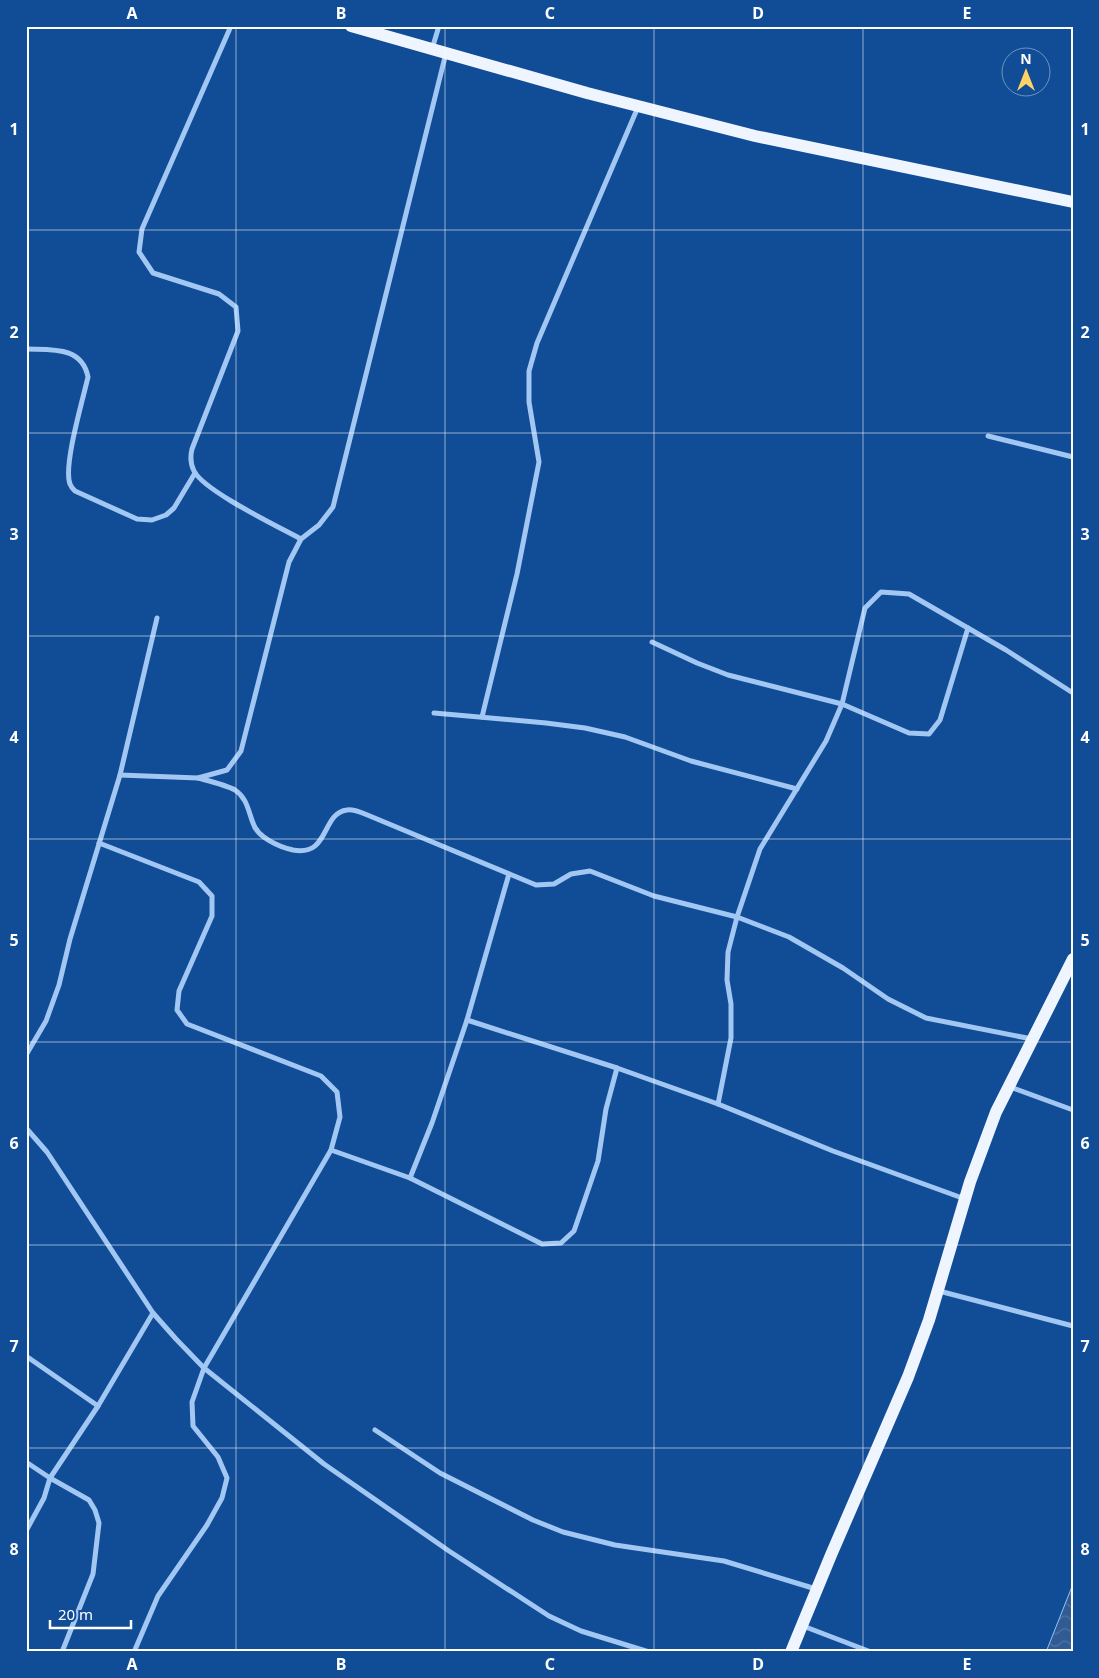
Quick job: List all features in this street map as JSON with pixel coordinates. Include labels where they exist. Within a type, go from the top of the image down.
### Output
[{"type":"main road","points":[[351,26],[639,106],[756,136],[1073,202]]},
{"type":"main road","points":[[791,1652],[908,1377],[938,1291],[970,1182],[996,1112],[1073,959]]},
{"type":"street","points":[[230,26],[142,229],[139,252],[154,273],[219,294],[236,307],[238,331],[192,449],[190,459],[194,473],[208,487],[301,539]]},
{"type":"street","points":[[432,49],[439,26]]},
{"type":"street","points":[[198,778],[227,770],[241,752],[289,562],[301,539],[319,525],[333,507],[446,53]]},
{"type":"street","points":[[482,717],[517,574],[539,462],[529,402],[529,371],[537,343],[639,106]]},
{"type":"street","points":[[26,349],[64,351],[79,358],[86,366],[88,377],[70,456],[70,484],[75,491],[137,519],[152,520],[166,515],[174,508],[194,473]]},
{"type":"street","points":[[988,436],[1073,457]]},
{"type":"street","points":[[718,1104],[731,1038],[731,1004],[727,980],[728,952],[737,917],[760,849],[826,742],[842,704],[865,608],[881,592],[909,594],[1073,693]]},
{"type":"street","points":[[26,1055],[46,1021],[59,985],[70,939],[120,775],[157,618]]},
{"type":"street","points":[[652,642],[728,675],[842,704],[909,733],[929,734],[940,720],[968,628]]},
{"type":"street","points":[[434,713],[585,728],[625,737],[690,761],[797,789]]},
{"type":"street","points":[[120,775],[198,778],[235,790],[247,803],[253,825],[262,838],[293,850],[311,849],[322,840],[334,816],[347,810],[365,814],[536,885],[554,884],[571,874],[590,871],[654,896],[737,917],[789,937],[843,968],[888,998],[926,1018],[1032,1039]]},
{"type":"street","points":[[99,843],[199,882],[212,896],[212,916],[179,991],[177,1010],[187,1024],[321,1076],[337,1092],[340,1117],[332,1150],[204,1368],[192,1402],[193,1426],[218,1457],[227,1478],[222,1498],[207,1525],[158,1596],[134,1652]]},
{"type":"street","points":[[410,1178],[438,1106],[467,1020],[509,874]]},
{"type":"street","points":[[467,1020],[617,1068],[718,1104],[833,1151],[965,1199]]},
{"type":"street","points":[[332,1150],[410,1178],[542,1244],[561,1243],[574,1231],[598,1161],[606,1109],[617,1068]]},
{"type":"street","points":[[1008,1087],[1073,1110]]},
{"type":"street","points":[[26,1128],[48,1152],[154,1313],[176,1340],[204,1368],[324,1464],[449,1551],[549,1616],[581,1631],[649,1652]]},
{"type":"street","points":[[938,1291],[1073,1326]]},
{"type":"street","points":[[26,1531],[44,1498],[50,1478],[98,1406],[154,1313]]},
{"type":"street","points":[[26,1356],[98,1406]]},
{"type":"street","points":[[375,1430],[440,1473],[533,1520],[563,1532],[615,1545],[724,1561],[817,1589]]},
{"type":"street","points":[[26,1462],[89,1500],[95,1510],[99,1523],[93,1574],[62,1652]]},
{"type":"street","points":[[802,1626],[871,1652]]},
{"type":"water","points":[[1073,1584],[1073,1652],[1046,1652]]}]
